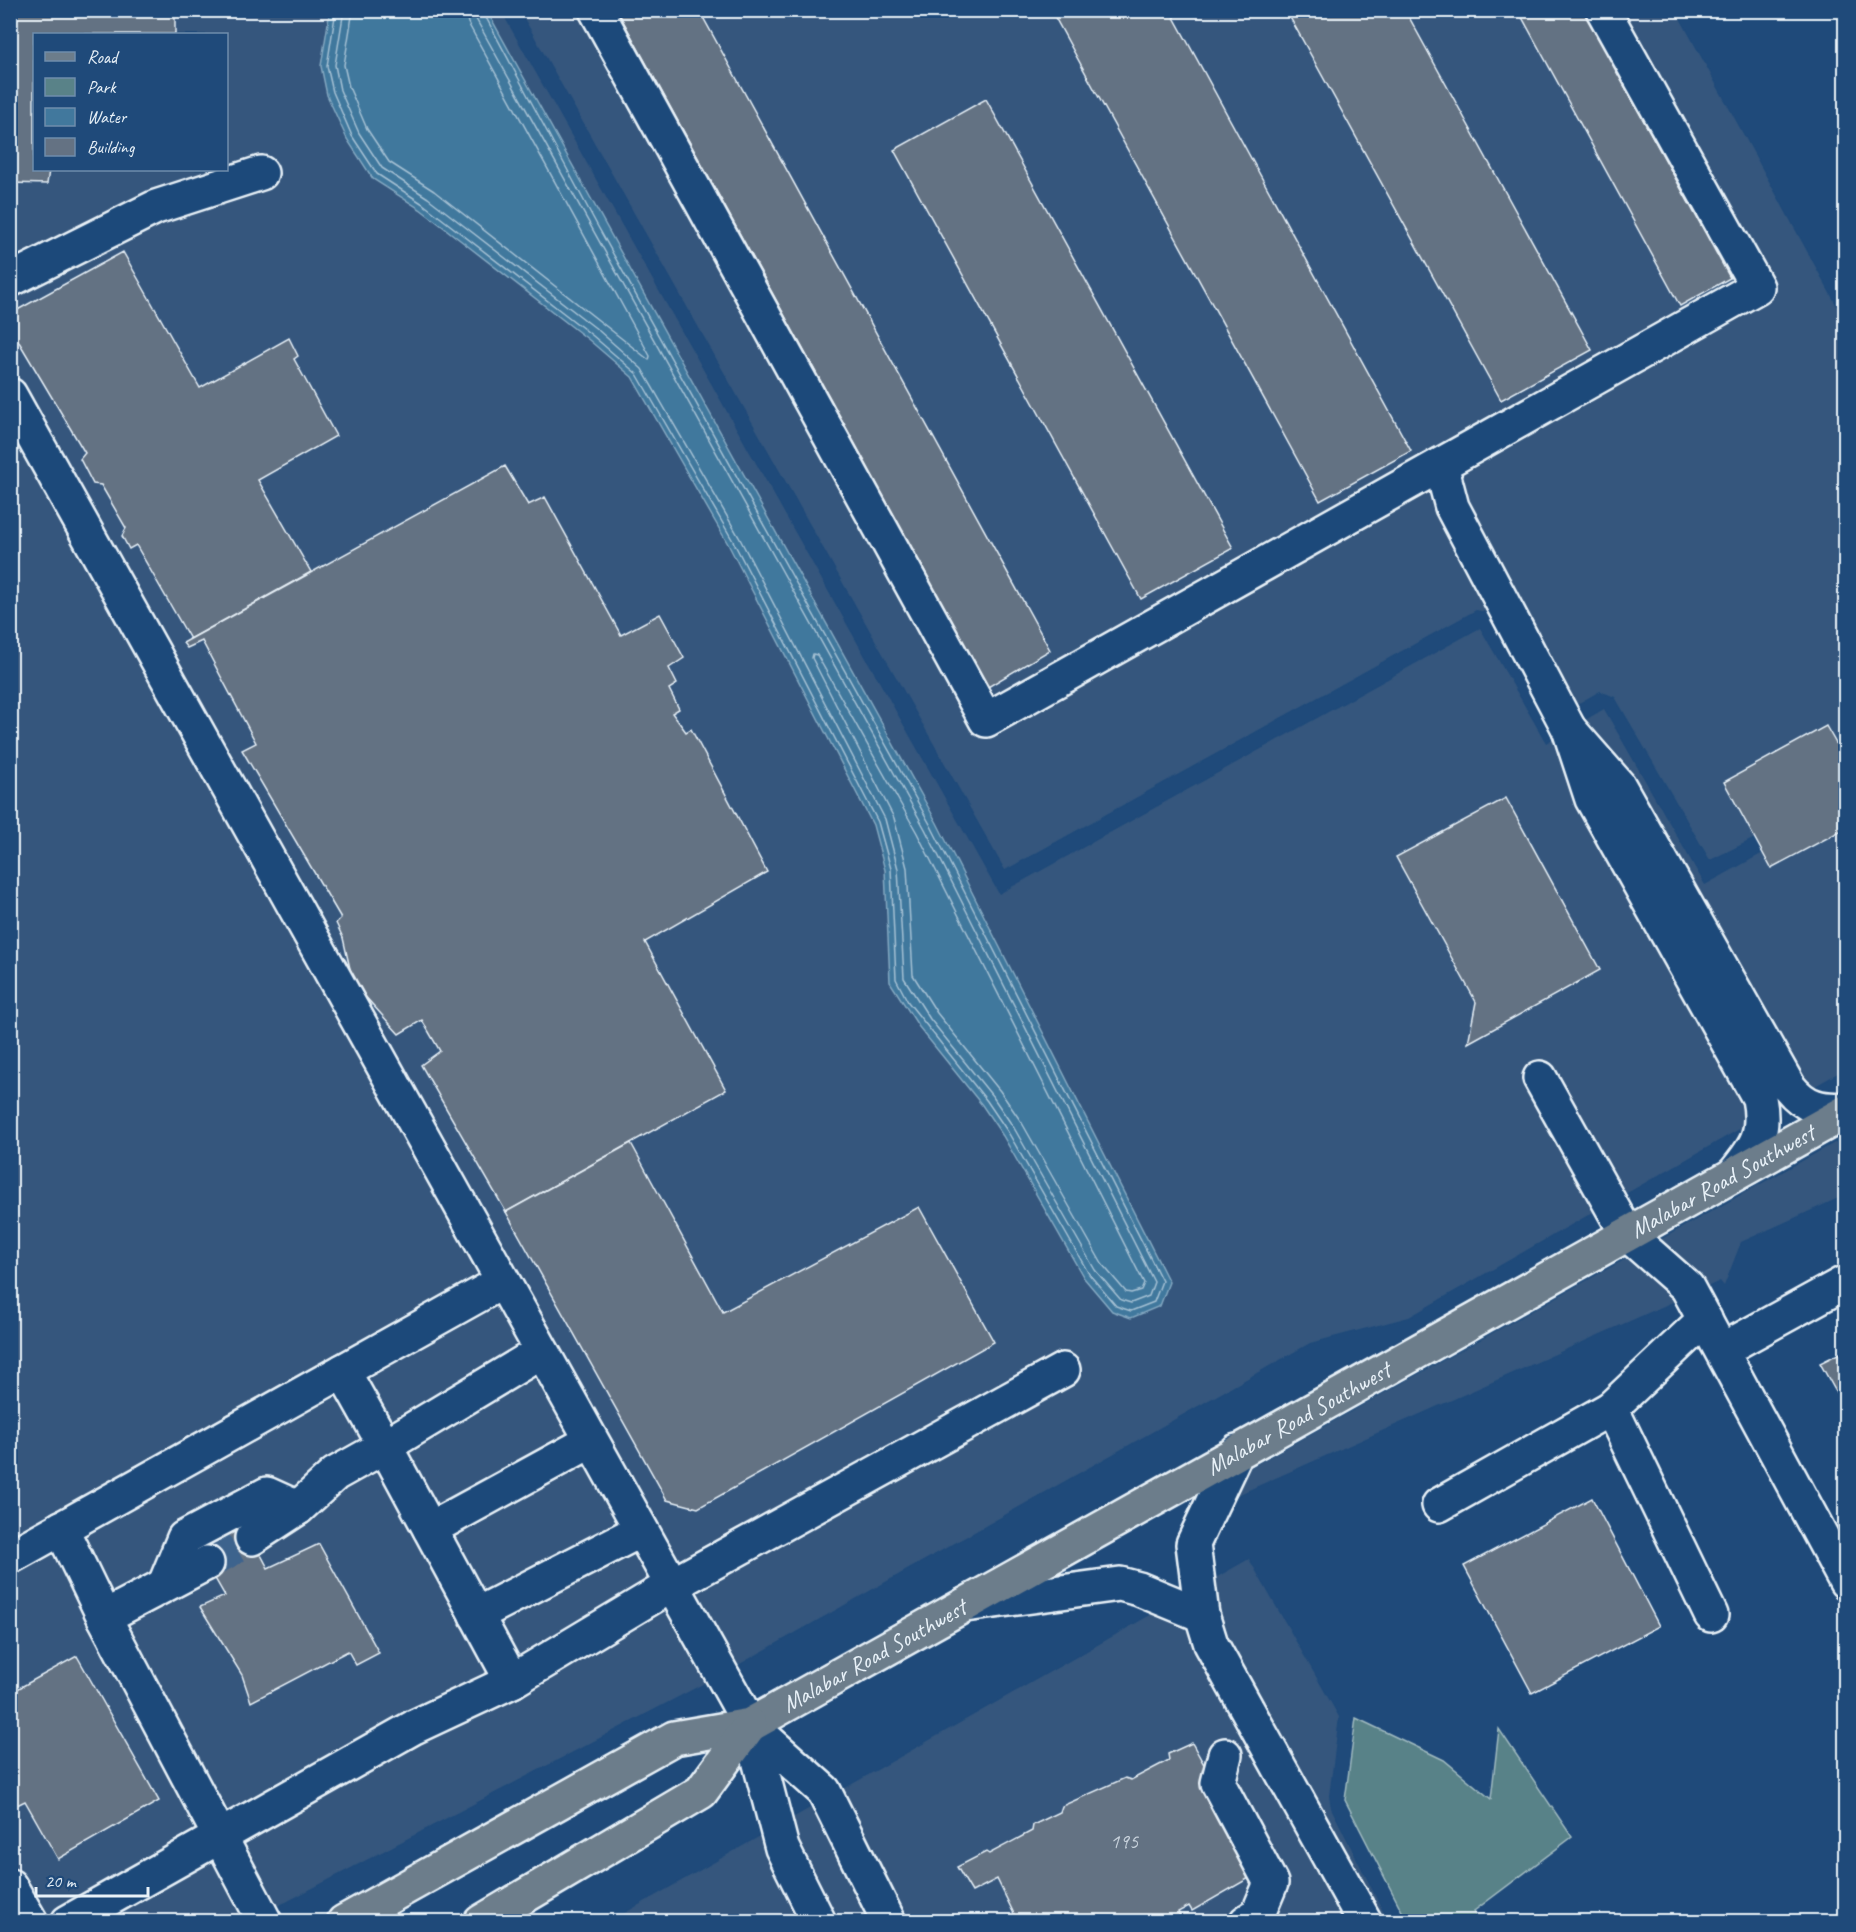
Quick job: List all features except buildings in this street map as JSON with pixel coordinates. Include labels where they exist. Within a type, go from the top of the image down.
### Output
[{"type":"main road","name":"Malabar Road Southwest","points":[[344,1922],[674,1738],[750,1725],[1845,1111]]},
{"type":"main road","name":"Malabar Road Southwest","points":[[481,1922],[701,1792],[750,1725]]},
{"type":"lane","points":[[596,10],[986,720],[1757,287],[1603,10]]},
{"type":"lane","points":[[10,280],[156,207],[261,173]]},
{"type":"lane","points":[[10,394],[750,1725],[782,1848],[819,1922]]},
{"type":"lane","points":[[1441,465],[1452,507],[1569,729],[1592,799],[1759,1098],[1762,1114],[1761,1133],[1753,1151],[1734,1174]]},
{"type":"lane","points":[[1569,729],[1619,786],[1798,1099],[1816,1109],[1845,1111]]},
{"type":"lane","points":[[1540,1078],[1627,1234],[1687,1287],[1845,1582]]},
{"type":"lane","points":[[10,1557],[502,1282]]},
{"type":"lane","points":[[1722,1350],[1845,1282]]},
{"type":"lane","points":[[1438,1505],[1611,1408],[1706,1319]]},
{"type":"lane","points":[[252,1538],[298,1508],[335,1474],[541,1352]]},
{"type":"lane","points":[[69,1922],[414,1727],[512,1682],[672,1585],[1063,1370]]},
{"type":"lane","points":[[343,1371],[512,1682]]},
{"type":"lane","points":[[1611,1408],[1711,1615]]},
{"type":"lane","points":[[430,1529],[591,1441]]},
{"type":"lane","points":[[1237,1450],[1193,1544],[1202,1615],[1211,1644],[1365,1922]]},
{"type":"lane","points":[[165,1584],[184,1538],[267,1494],[298,1508]]},
{"type":"lane","points":[[62,1528],[104,1617],[222,1836],[265,1922]]},
{"type":"lane","points":[[476,1615],[641,1530]]},
{"type":"lane","points":[[104,1617],[207,1563]]},
{"type":"lane","points":[[963,1605],[1120,1584],[1139,1589],[1202,1615]]},
{"type":"lane","points":[[750,1725],[824,1791],[889,1922]]},
{"type":"lane","points":[[1226,1755],[1218,1783],[1271,1883],[1258,1914],[1246,1922]]},
{"type":"lane","points":[[10,1886],[31,1922]]},
{"type":"shaded area","points":[[11,11],[501,11],[999,894],[1480,628],[1546,743],[1604,709],[1705,885],[1763,853],[1771,868],[1845,828],[1845,1069],[1409,1317],[1310,1343],[722,1674],[286,1902],[242,1921],[11,1922]]},
{"type":"shaded area","points":[[520,11],[1676,11],[1845,321],[1845,807],[1759,836],[1710,860],[1615,697],[1600,691],[1551,719],[1494,620],[1486,612],[1476,610],[1005,870]]},
{"type":"shaded area","points":[[1845,1137],[1845,1195],[1741,1242],[1724,1286],[1720,1281],[1217,1504],[1210,1490]]},
{"type":"shaded area","points":[[1249,1559],[1339,1717],[1329,1796],[1331,1808],[1388,1921],[609,1922]]},
{"type":"green space","points":[[1356,1718],[1444,1760],[1491,1799],[1499,1729],[1572,1837],[1474,1911],[1477,1921],[1407,1921],[1345,1800]]},
{"type":"water","points":[[330,11],[487,11],[937,823],[1169,1282],[1160,1306],[1131,1318],[1112,1311],[1084,1278],[1003,1136],[982,1105],[919,1027],[890,982],[885,870],[873,825],[728,544],[632,377],[589,340],[420,209],[373,179],[347,139],[327,95],[321,66]]},
{"type":"tunnel","points":[[207,1563],[252,1538]]}]
